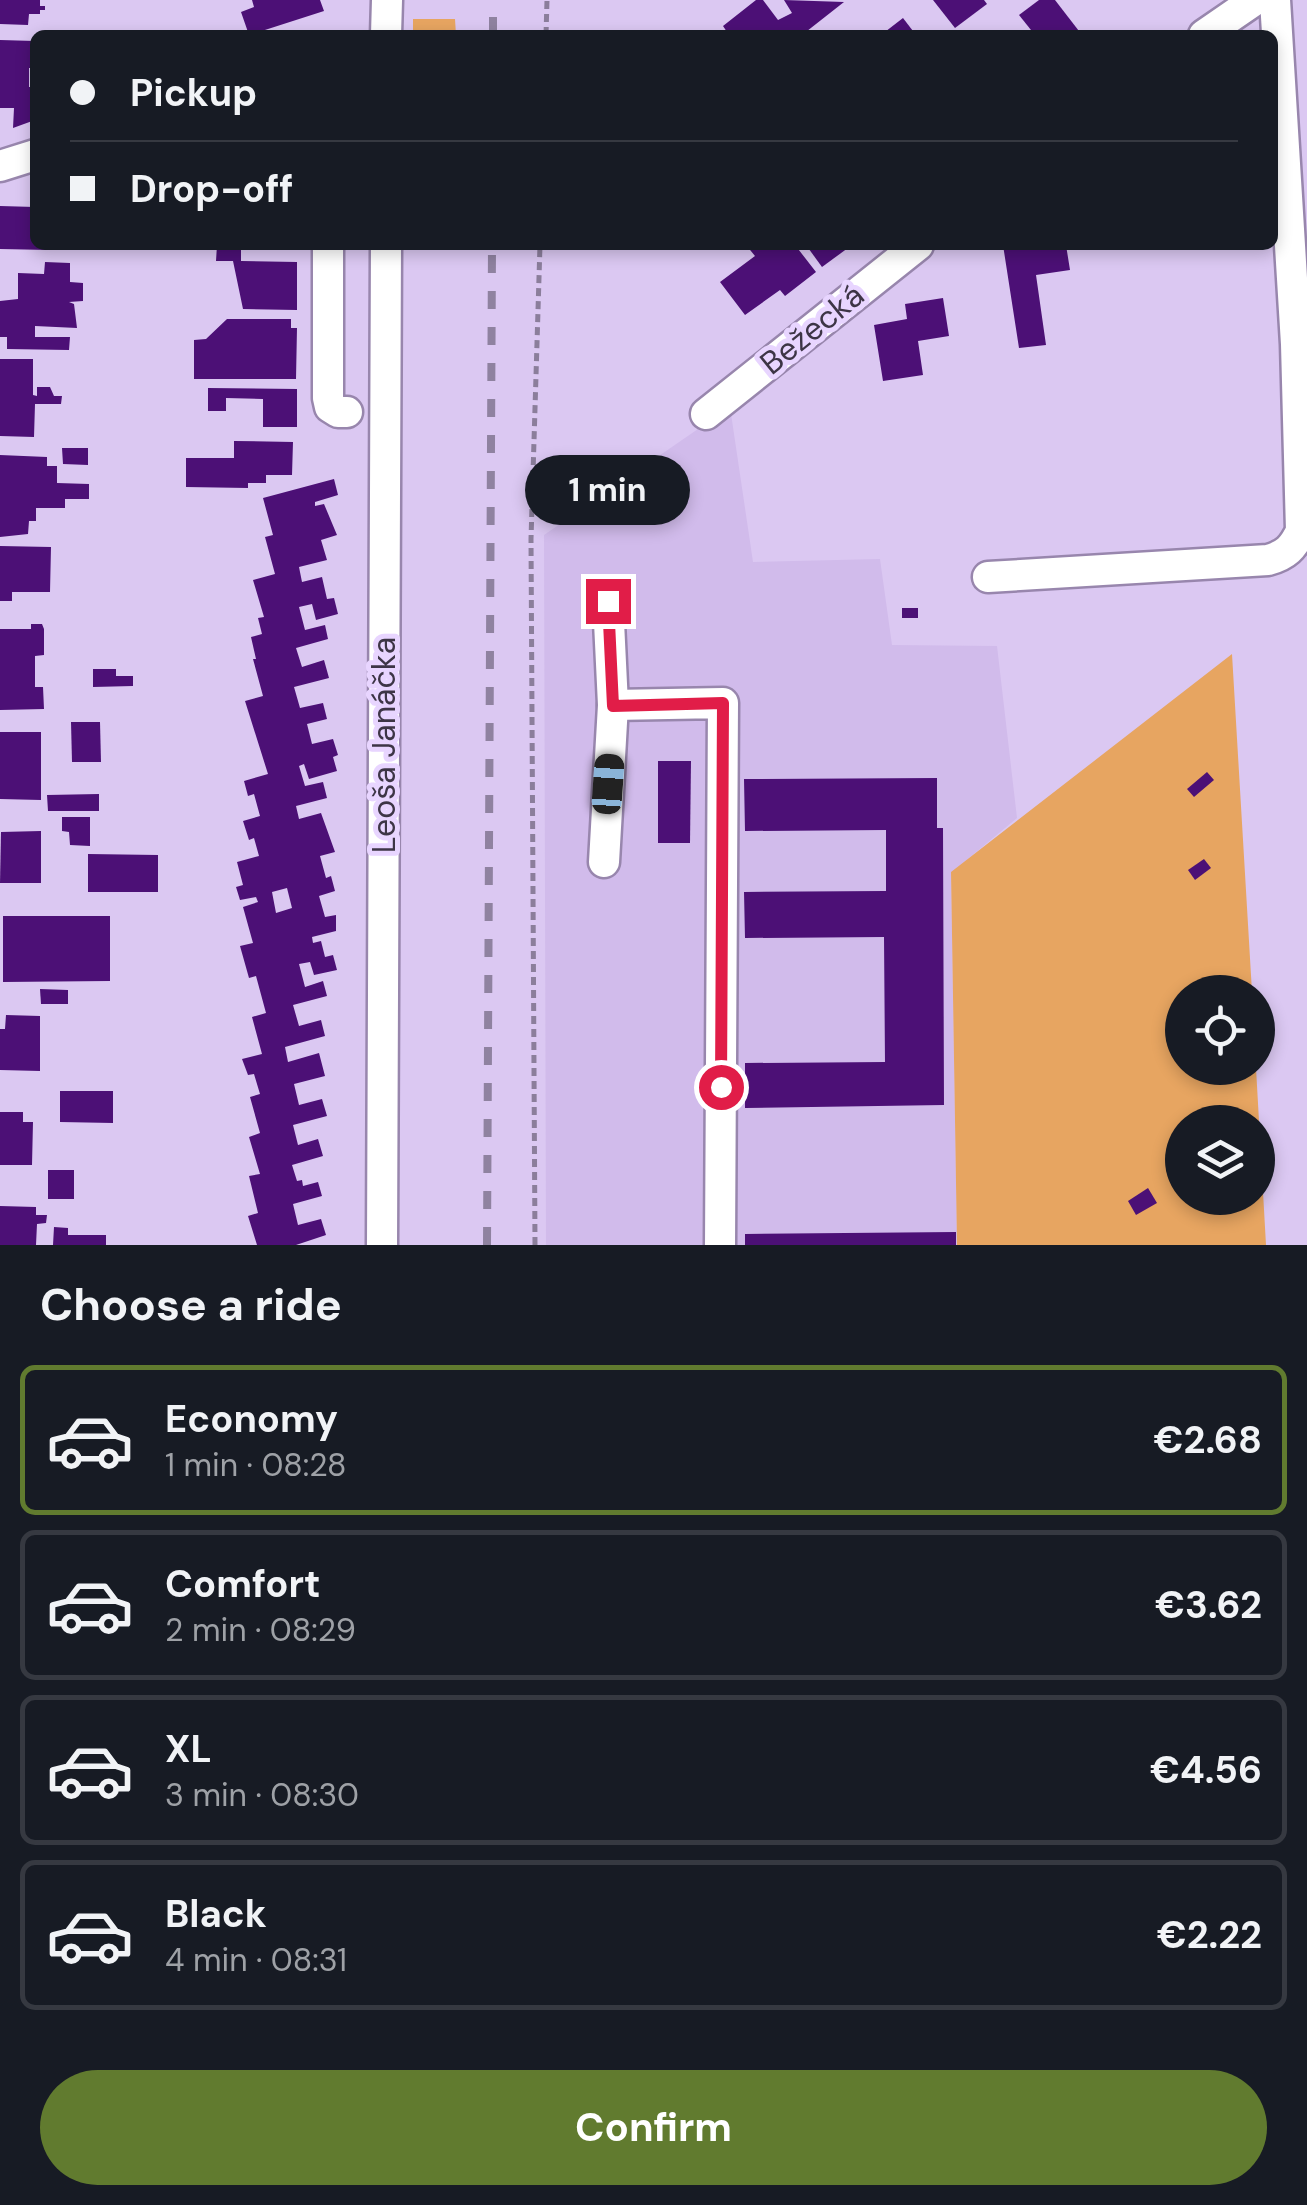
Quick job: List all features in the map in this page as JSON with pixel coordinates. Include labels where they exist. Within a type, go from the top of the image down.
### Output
[{"type":"street","points":[[386,30],[387,0]]},
{"type":"street","points":[[1211,30],[1255,0]]},
{"type":"street","points":[[1275,0],[1277,30]]},
{"type":"street","points":[[988,577],[1268,560],[1285,555],[1301,532],[1301,343],[1278,40]]},
{"type":"street","points":[[0,166],[30,156]]},
{"type":"street","points":[[328,250],[328,398],[330,407],[347,412]]},
{"type":"street","name":"Leoša Janáčka","points":[[382,1245],[386,250]]},
{"type":"street","name":"Bežecká","points":[[706,414],[912,250]]},
{"type":"street","points":[[604,862],[613,706],[608,601]]},
{"type":"street","points":[[613,706],[723,703],[720,1245]]},
{"type":"path","points":[[546,30],[547,0]]},
{"type":"path","points":[[534,1245],[531,539],[540,250]]},
{"type":"shaded area","points":[[413,19],[455,19],[456,30],[413,30]]},
{"type":"shaded area","points":[[730,407],[753,562],[880,559],[892,645],[997,646],[1017,818],[951,873],[957,1245],[546,1245],[544,535]]},
{"type":"shaded area","points":[[1232,654],[1251,975],[1165,975],[1165,1085],[1257,1085],[1258,1105],[1165,1105],[1165,1215],[1264,1215],[1266,1245],[957,1245],[951,872]]},
{"type":"building","points":[[0,0],[40,0],[45,10],[29,14],[28,25],[0,24]]},
{"type":"building","points":[[252,0],[320,0],[324,11],[265,30],[247,30],[241,12],[254,7]]},
{"type":"building","points":[[756,0],[763,0],[778,20],[792,13],[784,0],[844,2],[808,30],[726,30],[723,26]]},
{"type":"building","points":[[933,0],[984,0],[987,4],[955,28]]},
{"type":"building","points":[[1039,0],[1055,0],[1078,30],[1031,30],[1019,15]]},
{"type":"building","points":[[903,18],[912,30],[887,30]]},
{"type":"building","points":[[0,40],[30,41],[30,122],[13,128],[14,108],[0,108]]},
{"type":"building","points":[[0,206],[30,207],[30,250],[0,249]]},
{"type":"building","points":[[217,250],[241,250],[241,261],[297,262],[297,310],[243,309],[233,261],[216,261]]},
{"type":"building","points":[[750,250],[799,250],[816,272],[785,296],[780,290],[745,315],[720,282],[755,256]]},
{"type":"building","points":[[810,250],[845,250],[822,267]]},
{"type":"building","points":[[1004,250],[1067,250],[1070,270],[1036,275],[1046,345],[1019,348]]},
{"type":"building","points":[[45,262],[70,263],[70,282],[83,283],[83,301],[69,302],[74,304],[77,328],[35,326],[35,337],[70,337],[69,350],[7,349],[7,337],[0,337],[0,301],[18,299],[18,273],[44,274]]},
{"type":"building","points":[[943,298],[949,336],[918,341],[923,375],[883,381],[874,325],[907,319],[905,304]]},
{"type":"building","points":[[227,319],[291,319],[291,328],[297,328],[296,379],[194,379],[194,340],[206,339]]},
{"type":"building","points":[[0,359],[33,359],[33,395],[37,396],[37,387],[50,387],[54,396],[62,396],[61,404],[35,404],[34,437],[0,436]]},
{"type":"building","points":[[208,388],[297,389],[297,427],[263,427],[263,399],[226,398],[226,411],[208,411]]},
{"type":"building","points":[[234,441],[293,442],[292,475],[266,475],[266,483],[248,483],[248,488],[186,487],[186,458],[234,458]]},
{"type":"building","points":[[62,448],[88,448],[88,465],[63,464]]},
{"type":"building","points":[[0,455],[47,457],[47,466],[57,466],[57,483],[89,484],[89,499],[65,499],[65,508],[36,508],[36,521],[29,521],[28,534],[0,537]]},
{"type":"building","points":[[334,479],[338,495],[315,502],[315,506],[324,504],[337,535],[321,540],[327,560],[299,567],[302,582],[322,577],[327,599],[334,598],[338,614],[316,620],[312,604],[299,607],[305,630],[325,625],[328,639],[296,648],[302,667],[324,660],[329,678],[294,687],[300,708],[323,703],[327,719],[307,724],[312,744],[333,739],[338,755],[333,757],[337,771],[309,779],[304,764],[299,766],[305,786],[323,782],[327,798],[296,806],[299,819],[321,813],[335,852],[320,856],[326,878],[331,876],[335,891],[319,896],[325,917],[336,915],[336,931],[312,937],[313,943],[321,941],[325,957],[333,955],[337,970],[314,975],[310,962],[299,964],[305,987],[323,981],[327,996],[293,1005],[299,1026],[321,1020],[325,1036],[285,1047],[288,1062],[319,1053],[325,1076],[294,1084],[299,1105],[322,1099],[327,1116],[293,1125],[298,1145],[318,1139],[323,1156],[292,1165],[297,1181],[302,1180],[303,1186],[318,1182],[322,1196],[293,1204],[298,1225],[321,1219],[326,1235],[296,1245],[257,1245],[248,1216],[258,1213],[249,1176],[260,1174],[249,1137],[260,1133],[250,1097],[260,1094],[254,1074],[248,1075],[242,1059],[262,1054],[252,1017],[266,1013],[256,976],[249,978],[240,946],[253,943],[243,907],[258,902],[256,897],[240,900],[236,887],[243,885],[237,862],[259,856],[243,821],[260,816],[254,794],[248,796],[244,781],[268,774],[245,701],[263,696],[251,637],[262,634],[258,618],[264,617],[253,580],[275,574],[265,537],[273,535],[263,498]],"holes":[[[287,888],[292,908],[276,913],[272,892]]]},
{"type":"building","points":[[0,546],[51,547],[50,592],[12,592],[12,601],[0,601]]},
{"type":"building","points":[[902,608],[918,608],[918,618],[902,618]]},
{"type":"building","points":[[31,624],[42,624],[44,629],[44,655],[35,656],[35,687],[43,687],[44,709],[0,710],[0,629],[31,629]]},
{"type":"building","points":[[93,669],[116,669],[116,676],[133,676],[133,686],[93,687]]},
{"type":"building","points":[[71,722],[100,722],[101,762],[72,762]]},
{"type":"building","points":[[0,732],[41,732],[41,800],[0,799]]},
{"type":"building","points":[[658,761],[691,761],[690,843],[658,843]]},
{"type":"building","points":[[1207,772],[1214,780],[1194,797],[1187,789]]},
{"type":"building","points":[[937,778],[937,828],[943,828],[944,1105],[745,1108],[745,1063],[885,1062],[884,937],[745,938],[744,892],[886,891],[886,830],[745,831],[744,779]]},
{"type":"building","points":[[99,794],[99,811],[48,811],[47,795]]},
{"type":"building","points":[[62,817],[90,817],[90,846],[70,845],[69,832],[62,831]]},
{"type":"building","points":[[41,831],[41,883],[0,883],[1,832]]},
{"type":"building","points":[[88,854],[158,855],[158,892],[88,892]]},
{"type":"building","points":[[1204,859],[1211,868],[1195,880],[1188,870]]},
{"type":"building","points":[[3,916],[110,916],[110,981],[3,982]]},
{"type":"building","points":[[40,989],[68,990],[68,1004],[41,1004]]},
{"type":"building","points":[[6,1015],[40,1016],[40,1071],[0,1070],[0,1029],[5,1029]]},
{"type":"building","points":[[60,1091],[113,1091],[113,1123],[60,1122]]},
{"type":"building","points":[[0,1112],[23,1112],[23,1122],[33,1122],[32,1165],[0,1165]]},
{"type":"building","points":[[48,1170],[74,1170],[74,1199],[48,1199]]},
{"type":"building","points":[[1148,1188],[1157,1203],[1136,1215],[1128,1201]]},
{"type":"building","points":[[0,1206],[36,1207],[36,1215],[47,1215],[46,1223],[37,1224],[36,1245],[0,1245]]},
{"type":"building","points":[[54,1227],[68,1228],[68,1235],[106,1235],[106,1245],[53,1245]]},
{"type":"building","points":[[956,1232],[956,1245],[745,1245],[745,1234]]},
{"type":"railway","points":[[493,0],[493,30]]},
{"type":"railway","points":[[487,1245],[492,250]]},
{"type":"route","points":[[608,601],[613,706],[723,703],[721,1087]]}]
